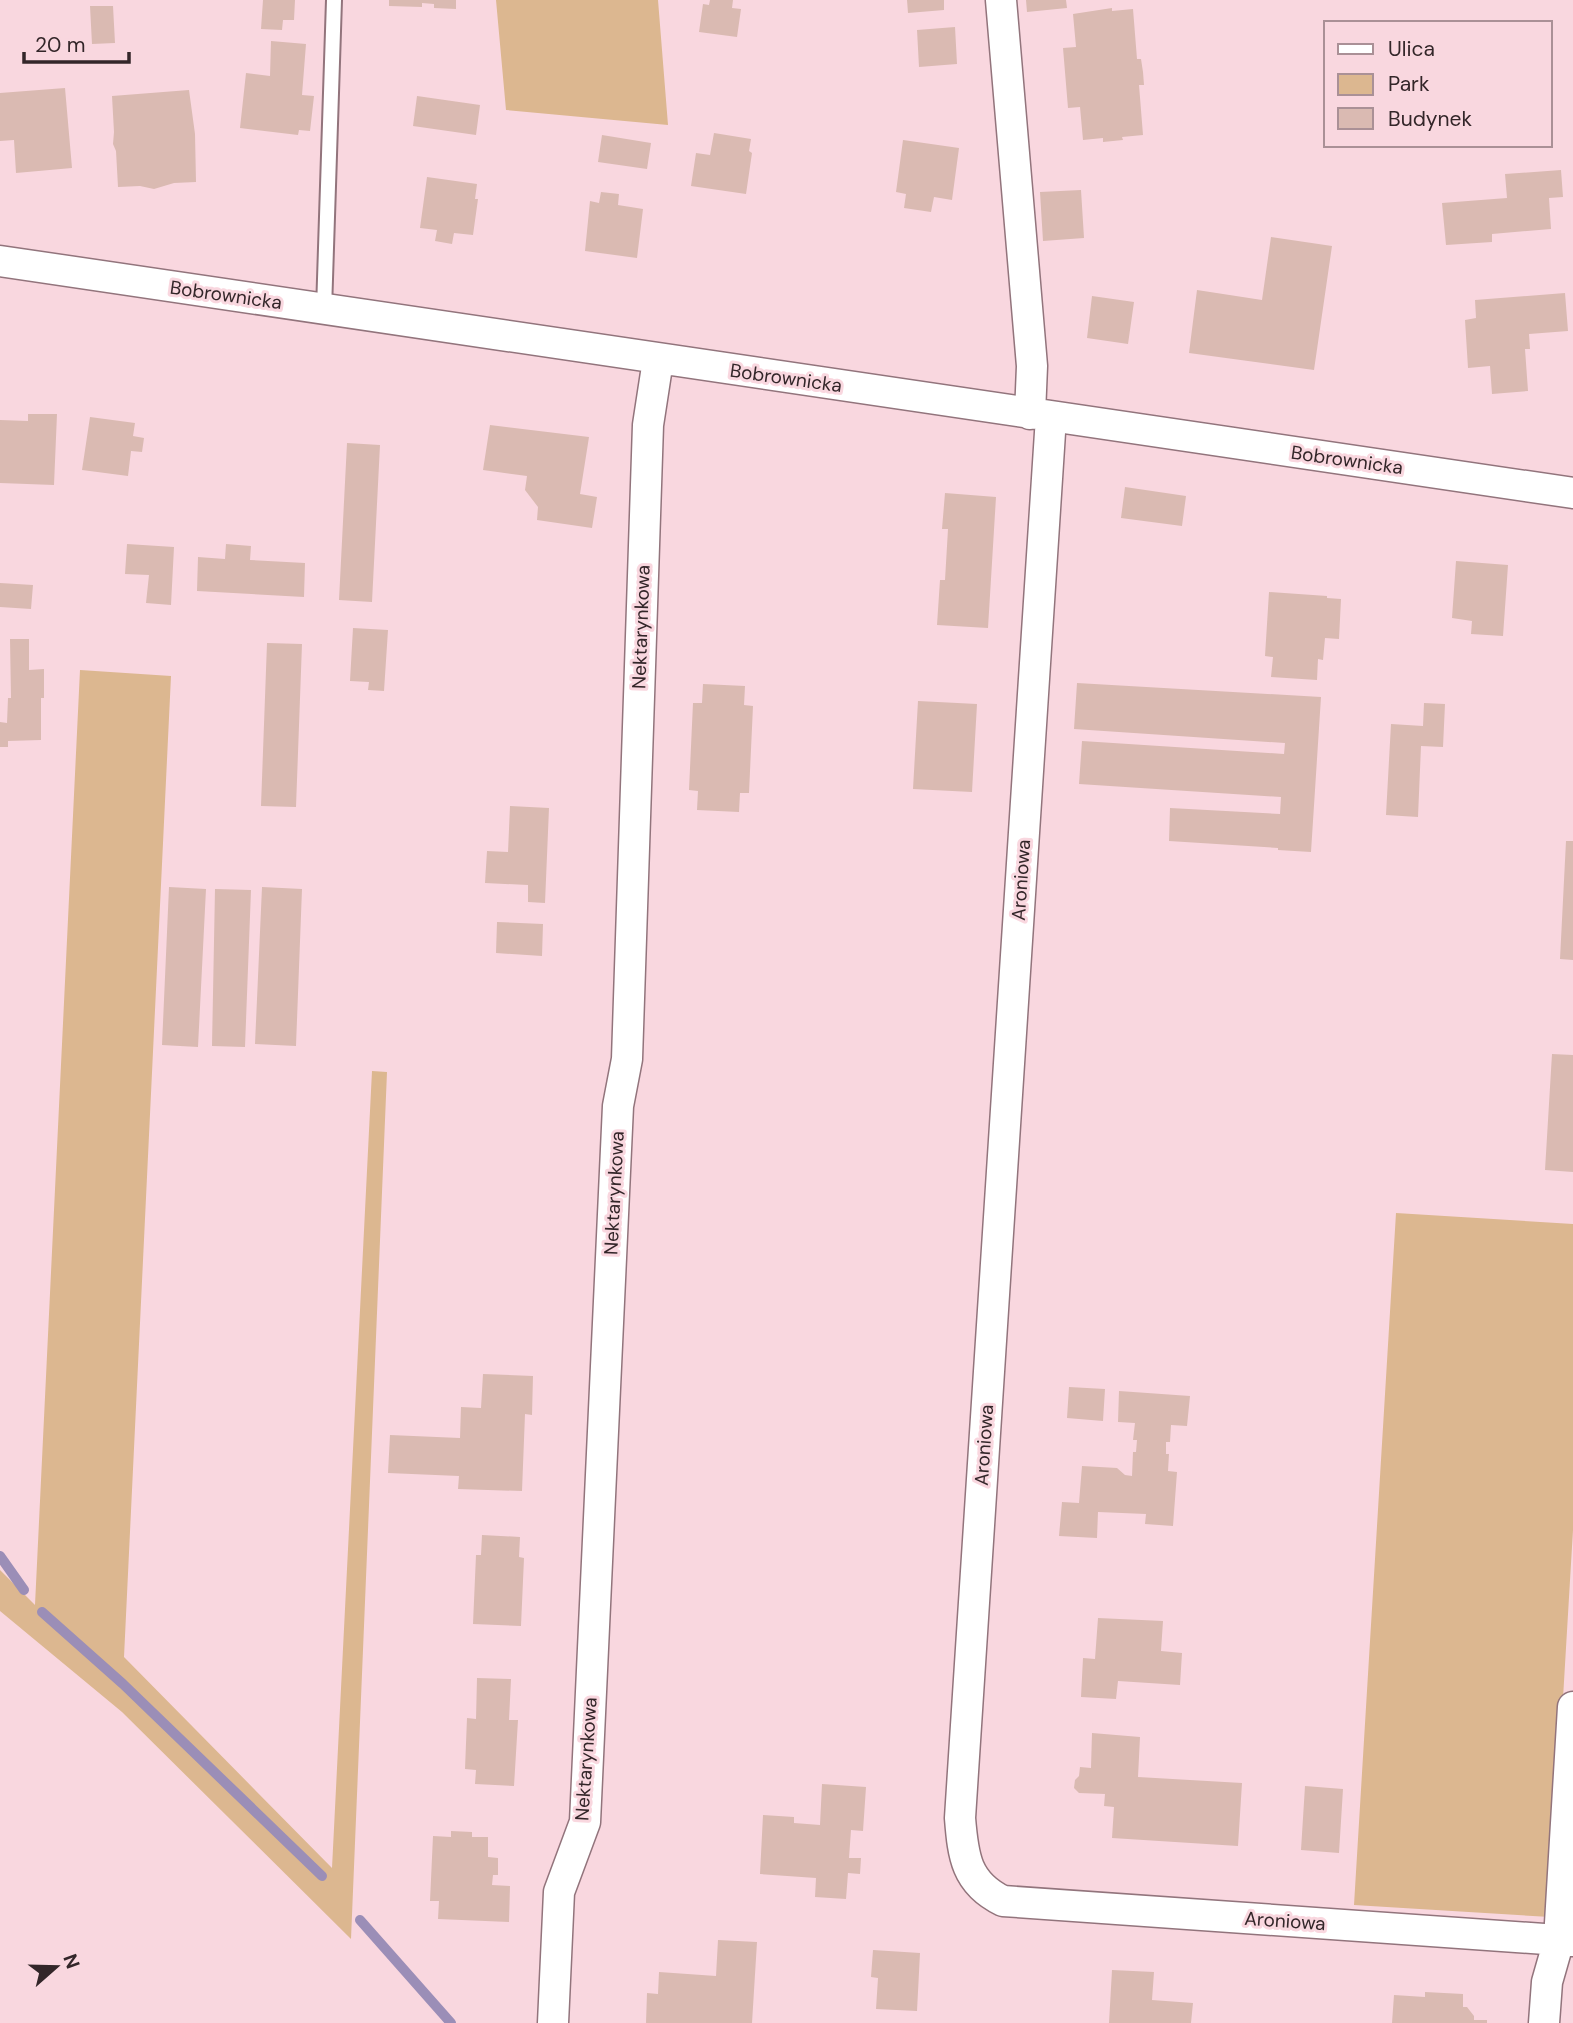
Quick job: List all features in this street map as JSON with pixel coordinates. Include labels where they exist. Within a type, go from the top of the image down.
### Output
[{"type":"street","name":"Aroniowa","points":[[1001,0],[1032,366],[1041,415],[960,1818],[962,1845],[979,1886],[1003,1901],[1566,1941]]},
{"type":"street","name":"Bobrownicka","points":[[0,261],[1573,494]]},
{"type":"street","name":"Nektarynkowa","points":[[553,2023],[559,1892],[585,1822],[618,1106],[627,1059],[648,425],[658,360]]},
{"type":"street","points":[[1544,2023],[1547,1982],[1566,1941],[1573,1707]]},
{"type":"lane","points":[[324,310],[334,0]]},
{"type":"green space","points":[[496,0],[658,0],[668,125],[506,110]]},
{"type":"green space","points":[[80,670],[171,676],[124,1657],[332,1868],[372,1071],[387,1072],[351,1939],[122,1712],[0,1611],[0,1570],[35,1605]]},
{"type":"green space","points":[[1396,1213],[1573,1224],[1573,1530],[1550,1917],[1354,1905]]},
{"type":"building","points":[[263,0],[295,0],[294,20],[283,20],[282,30],[261,29]]},
{"type":"building","points":[[389,0],[456,0],[456,9],[434,8],[434,4],[422,3],[422,7],[389,6]]},
{"type":"building","points":[[710,0],[733,0],[732,8],[741,9],[737,37],[699,32],[703,4],[709,5]]},
{"type":"building","points":[[907,0],[944,0],[944,10],[908,13]]},
{"type":"building","points":[[1026,0],[1066,0],[1067,8],[1027,12]]},
{"type":"building","points":[[90,6],[113,6],[115,43],[92,44]]},
{"type":"building","points":[[1112,8],[1112,11],[1133,9],[1137,59],[1141,59],[1143,72],[1144,85],[1139,85],[1143,135],[1103,142],[1103,138],[1083,140],[1080,107],[1068,108],[1063,48],[1076,47],[1073,14]]},
{"type":"building","points":[[955,27],[957,64],[919,67],[917,30]]},
{"type":"building","points":[[271,41],[306,44],[302,95],[314,96],[310,131],[299,130],[298,135],[240,128],[246,73],[270,76]]},
{"type":"building","points":[[65,88],[72,168],[16,173],[14,140],[0,141],[0,93]]},
{"type":"building","points":[[189,90],[195,134],[196,182],[174,183],[154,189],[140,186],[118,187],[116,151],[113,144],[112,96]]},
{"type":"building","points":[[417,96],[480,105],[476,135],[413,126]]},
{"type":"building","points":[[714,133],[751,139],[749,151],[752,153],[746,194],[691,186],[696,153],[710,155]]},
{"type":"building","points":[[602,135],[651,143],[647,169],[598,162]]},
{"type":"building","points":[[903,140],[959,148],[952,200],[934,197],[931,212],[904,208],[906,194],[896,192]]},
{"type":"building","points":[[1561,170],[1563,197],[1549,198],[1551,229],[1492,234],[1492,242],[1446,245],[1442,203],[1507,198],[1505,174]]},
{"type":"building","points":[[427,177],[477,184],[475,199],[478,199],[473,235],[454,233],[452,244],[435,241],[437,230],[420,228]]},
{"type":"building","points":[[1081,190],[1084,238],[1043,241],[1040,192]]},
{"type":"building","points":[[601,192],[619,194],[618,205],[643,209],[637,258],[585,251],[590,201],[599,203]]},
{"type":"building","points":[[1271,237],[1332,246],[1314,370],[1189,353],[1197,290],[1262,300]]},
{"type":"building","points":[[1565,293],[1568,331],[1529,334],[1530,349],[1525,349],[1528,391],[1492,394],[1490,366],[1468,368],[1465,320],[1476,318],[1475,300]]},
{"type":"building","points":[[1092,296],[1134,302],[1128,344],[1087,338]]},
{"type":"building","points":[[28,414],[57,414],[54,485],[0,483],[0,420],[28,421]]},
{"type":"building","points":[[90,417],[135,423],[133,436],[144,438],[142,452],[131,451],[128,476],[82,470]]},
{"type":"building","points":[[490,425],[589,437],[580,494],[597,497],[592,528],[537,520],[538,507],[525,490],[527,476],[483,470]]},
{"type":"building","points":[[347,443],[380,445],[372,602],[339,600]]},
{"type":"building","points":[[1125,487],[1186,496],[1182,526],[1121,518]]},
{"type":"building","points":[[945,493],[996,497],[988,628],[937,625],[940,580],[945,580],[948,529],[942,529]]},
{"type":"building","points":[[127,544],[174,547],[171,605],[146,603],[149,575],[125,574]]},
{"type":"building","points":[[226,544],[251,546],[250,560],[305,563],[304,597],[197,591],[198,557],[225,559]]},
{"type":"building","points":[[1456,561],[1508,565],[1503,636],[1471,634],[1472,621],[1452,618]]},
{"type":"building","points":[[0,583],[33,585],[31,609],[0,607]]},
{"type":"building","points":[[1269,592],[1341,599],[1339,639],[1325,638],[1323,660],[1318,659],[1317,680],[1271,677],[1273,657],[1265,656]]},
{"type":"building","points":[[353,628],[388,630],[384,691],[368,690],[369,682],[350,681]]},
{"type":"building","points":[[10,639],[29,639],[29,670],[44,669],[41,740],[8,741],[8,747],[0,747],[0,722],[7,723],[8,698],[11,698]]},
{"type":"building","points":[[267,643],[302,644],[296,807],[261,806]]},
{"type":"building","points":[[1077,683],[1321,697],[1311,852],[1169,841],[1170,808],[1280,814],[1281,797],[1079,784],[1082,741],[1284,754],[1285,743],[1074,729]]},
{"type":"building","points":[[703,684],[745,686],[744,705],[753,706],[749,793],[740,793],[739,812],[697,810],[698,791],[689,790],[693,703],[702,703]]},
{"type":"building","points":[[918,701],[977,704],[972,792],[913,789]]},
{"type":"building","points":[[1424,703],[1445,704],[1443,747],[1421,746],[1418,817],[1386,815],[1391,724],[1423,726]]},
{"type":"building","points":[[510,806],[549,808],[545,903],[528,902],[528,885],[485,883],[487,851],[508,852]]},
{"type":"building","points":[[1566,841],[1573,841],[1573,960],[1560,959]]},
{"type":"building","points":[[169,887],[206,889],[198,1047],[162,1045]]},
{"type":"building","points":[[262,887],[302,889],[296,1046],[255,1044]]},
{"type":"building","points":[[215,889],[251,890],[245,1047],[212,1046]]},
{"type":"building","points":[[497,922],[543,924],[542,956],[496,953]]},
{"type":"building","points":[[1552,1054],[1573,1055],[1573,1172],[1545,1170]]},
{"type":"building","points":[[483,1374],[533,1376],[532,1415],[525,1414],[522,1491],[458,1489],[459,1476],[388,1473],[390,1435],[460,1438],[461,1407],[481,1408]]},
{"type":"building","points":[[1069,1387],[1105,1389],[1103,1421],[1067,1418]]},
{"type":"building","points":[[1119,1391],[1190,1396],[1187,1426],[1171,1425],[1170,1442],[1166,1442],[1166,1454],[1169,1454],[1168,1471],[1177,1472],[1173,1526],[1145,1524],[1146,1514],[1098,1512],[1097,1538],[1059,1536],[1062,1502],[1079,1503],[1082,1466],[1117,1468],[1125,1475],[1132,1476],[1133,1452],[1136,1452],[1137,1440],[1133,1440],[1135,1423],[1118,1422]]},
{"type":"building","points":[[482,1535],[520,1537],[519,1557],[524,1558],[521,1626],[473,1624],[476,1555],[481,1555]]},
{"type":"building","points":[[1098,1618],[1163,1621],[1161,1651],[1182,1653],[1180,1685],[1118,1681],[1116,1699],[1081,1697],[1083,1658],[1095,1659]]},
{"type":"building","points":[[477,1678],[511,1679],[509,1720],[518,1720],[514,1786],[475,1784],[476,1770],[465,1769],[467,1718],[476,1719]]},
{"type":"building","points":[[1092,1733],[1140,1737],[1138,1777],[1242,1783],[1238,1846],[1112,1838],[1114,1807],[1104,1806],[1105,1794],[1079,1793],[1074,1788],[1080,1767],[1091,1768]]},
{"type":"building","points":[[822,1784],[866,1787],[863,1831],[851,1830],[849,1858],[861,1858],[860,1874],[848,1873],[846,1899],[815,1897],[816,1878],[760,1874],[763,1815],[794,1817],[794,1823],[820,1825]]},
{"type":"building","points":[[1305,1786],[1343,1789],[1339,1853],[1301,1850]]},
{"type":"building","points":[[451,1831],[472,1832],[472,1837],[488,1837],[488,1857],[498,1858],[498,1875],[493,1875],[492,1885],[510,1886],[509,1922],[438,1919],[439,1901],[430,1901],[433,1836],[451,1837]]},
{"type":"building","points":[[718,1940],[757,1942],[752,2023],[646,2023],[647,1993],[658,1994],[659,1972],[716,1976]]},
{"type":"building","points":[[873,1950],[920,1953],[917,2011],[876,2009],[878,1978],[871,1977]]},
{"type":"building","points":[[1112,1970],[1154,1972],[1152,2000],[1193,2003],[1191,2023],[1109,2023]]},
{"type":"building","points":[[1425,1992],[1463,1994],[1463,2007],[1467,2007],[1474,2020],[1487,2020],[1487,2023],[1392,2023],[1394,1995],[1425,1997]]},
{"type":"waterway","points":[[0,1556],[24,1590]]},
{"type":"waterway","points":[[42,1612],[123,1684],[322,1876]]},
{"type":"waterway","points":[[360,1920],[451,2023]]}]
